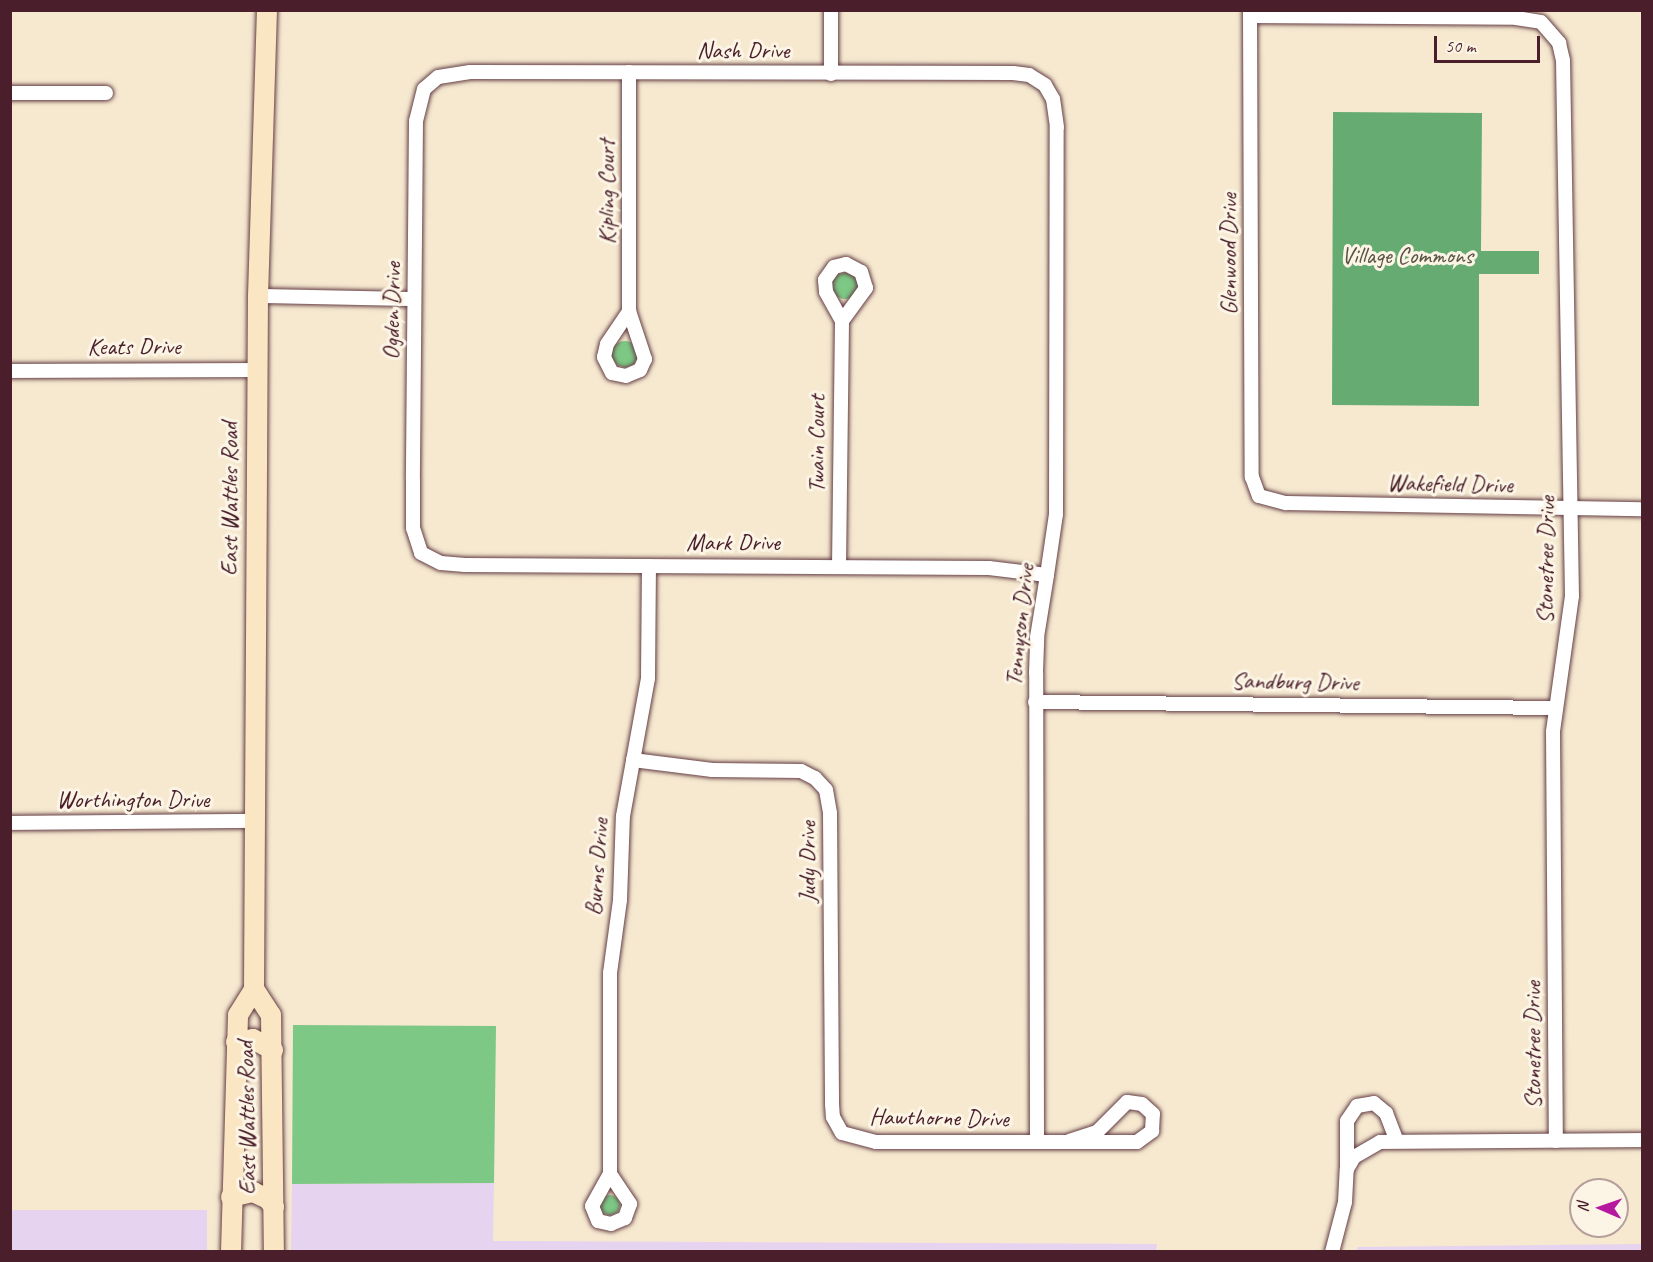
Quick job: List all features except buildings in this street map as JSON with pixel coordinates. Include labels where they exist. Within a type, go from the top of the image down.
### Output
[{"type":"main road","name":"East Wattles Road","points":[[231,1251],[238,1015],[254,989],[257,370],[267,10]]},
{"type":"main road","name":"East Wattles Road","points":[[254,989],[271,1015],[273,1251]]},
{"type":"main road","points":[[236,1042],[253,1040],[273,1050]]},
{"type":"main road","points":[[231,1197],[253,1192],[268,1199],[274,1207]]},
{"type":"street","points":[[831,10],[831,74]]},
{"type":"street","name":"Stonetree Drive","points":[[1250,13],[1516,18],[1541,22],[1553,32],[1563,60],[1572,611],[1555,708],[1556,1141]]},
{"type":"street","name":"Glenwood Drive","points":[[1250,13],[1252,477],[1259,496]]},
{"type":"street","name":"Kipling Court","points":[[629,311],[630,72]]},
{"type":"street","name":"Nash Drive","points":[[438,77],[455,73],[1012,73],[1029,75],[1045,85]]},
{"type":"street","name":"Ogden Drive","points":[[421,553],[413,528],[416,109],[424,89],[438,77]]},
{"type":"street","name":"Tennyson Drive","points":[[1037,1141],[1035,702],[1037,637],[1056,514],[1057,127],[1053,99],[1045,85]]},
{"type":"street","points":[[10,93],[106,93]]},
{"type":"street","points":[[258,296],[414,299]]},
{"type":"street","name":"Twain Court","points":[[839,567],[842,321]]},
{"type":"street","name":"Keats Drive","points":[[10,371],[257,370]]},
{"type":"street","name":"Wakefield Drive","points":[[1259,496],[1270,502],[1296,504],[1642,510]]},
{"type":"street","name":"Mark Drive","points":[[421,553],[452,565],[1011,569],[1047,575]]},
{"type":"street","name":"Burns Drive","points":[[610,1174],[609,986],[621,890],[623,816],[648,678],[649,566]]},
{"type":"street","name":"Sandburg Drive","points":[[1035,702],[1555,708]]},
{"type":"street","name":"Judy Drive","points":[[633,760],[712,770],[801,771],[815,778],[826,790],[830,813],[832,1104],[833,1117],[842,1133]]},
{"type":"street","name":"Worthington Drive","points":[[10,823],[256,821]]},
{"type":"street","points":[[1037,1141],[1137,1142],[1152,1131],[1153,1114],[1142,1104],[1127,1102],[1096,1132],[1069,1141]]},
{"type":"street","points":[[1332,1251],[1345,1202],[1347,1120],[1357,1106],[1374,1103],[1386,1113],[1397,1141]]},
{"type":"street","name":"Hawthorne Drive","points":[[842,1133],[876,1142],[1037,1141]]},
{"type":"street","points":[[1347,1169],[1365,1148],[1397,1141],[1642,1140]]},
{"type":"shaded area","points":[[494,1183],[493,1241],[1157,1244],[1156,1252],[291,1252],[292,1184]]},
{"type":"shaded area","points":[[11,1210],[207,1210],[207,1251],[11,1251]]},
{"type":"shaded area","points":[[1642,1244],[1642,1252],[1356,1251],[1358,1247]]},
{"type":"green space","name":"Village Commons","points":[[1333,112],[1482,113],[1481,251],[1539,251],[1539,274],[1479,274],[1479,406],[1332,405]]},
{"type":"green space","points":[[845,273],[855,276],[858,286],[855,296],[845,299],[835,296],[832,286],[835,276]]},
{"type":"green space","points":[[625,341],[635,344],[638,354],[635,364],[625,367],[615,364],[612,354],[615,344]]},
{"type":"green space","points":[[293,1025],[496,1026],[494,1183],[292,1184]]},
{"type":"green space","points":[[610,1195],[617,1198],[620,1205],[617,1212],[610,1215],[603,1212],[600,1205],[603,1198]]}]
